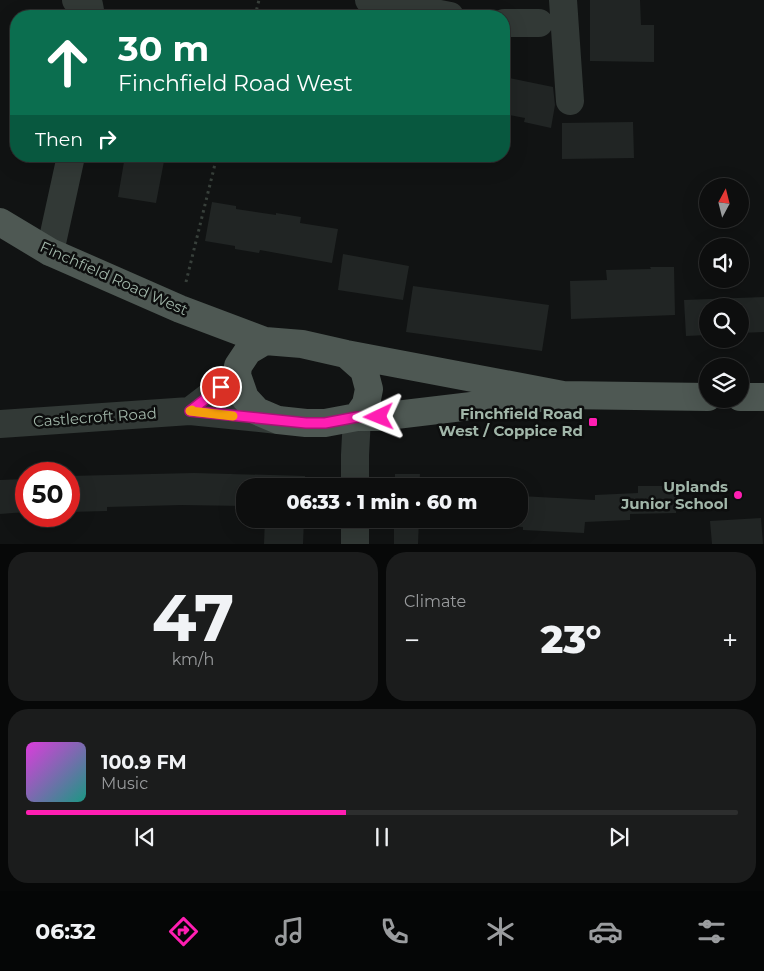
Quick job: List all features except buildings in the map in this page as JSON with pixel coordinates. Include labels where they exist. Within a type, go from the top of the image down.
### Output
[{"type":"main road","name":"Finchfield Road West","points":[[0,222],[50,252],[192,313],[265,341]]},
{"type":"main road","points":[[192,313],[231,348],[245,398],[257,411],[278,420],[325,423],[357,417],[379,417],[563,394],[699,397]]},
{"type":"main road","points":[[237,371],[248,351],[265,341],[302,344],[346,354],[563,394]]},
{"type":"main road","points":[[346,354],[364,370],[369,389],[366,404],[357,417]]},
{"type":"main road","points":[[749,397],[764,397]]},
{"type":"street","points":[[76,0],[89,6],[90,10]]},
{"type":"street","points":[[370,0],[420,10]]},
{"type":"street","points":[[563,0],[570,101]]},
{"type":"street","points":[[510,23],[539,23]]},
{"type":"street","points":[[50,252],[70,162]]},
{"type":"street","points":[[190,411],[237,371]]},
{"type":"street","points":[[190,411],[278,420]]},
{"type":"street","name":"Castlecroft Road","points":[[0,424],[190,411]]},
{"type":"street","points":[[355,478],[357,417]]},
{"type":"street","points":[[325,423],[355,454]]},
{"type":"street","points":[[355,528],[355,544]]},
{"type":"path","points":[[192,313],[216,162]]},
{"type":"slow traffic","points":[[192,410],[190,411],[233,416]]},
{"type":"place","name":"Finchfield Road West / Coppice Rd","points":[[593,422]]},
{"type":"place","name":"Uplands Junior School","points":[[738,495]]},
{"type":"route","points":[[221,387],[190,411],[306,423],[325,423],[357,417],[379,417]]}]
